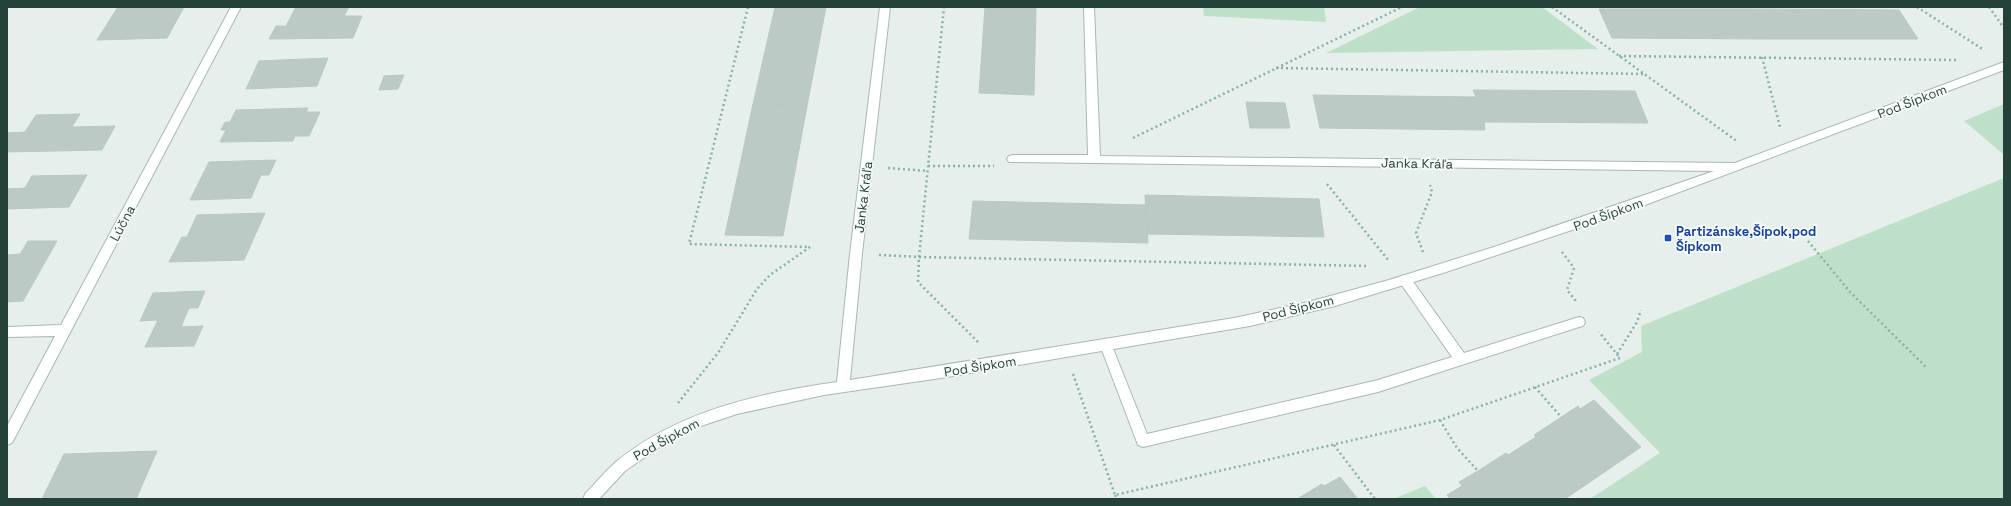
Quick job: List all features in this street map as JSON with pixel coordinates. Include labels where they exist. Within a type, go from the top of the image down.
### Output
[{"type":"street","name":"Lúčna","points":[[7,439],[236,7]]},
{"type":"street","name":"Janka Kráľa","points":[[843,387],[866,167],[885,7]]},
{"type":"street","points":[[1089,7],[1094,153]]},
{"type":"street","name":"Pod Šípkom","points":[[590,499],[630,459],[667,436],[709,416],[780,398],[1000,363],[1282,314],[1405,280],[1568,228],[1740,167],[2004,66]]},
{"type":"street","name":"Janka Kráľa","points":[[1013,159],[1094,153],[1740,167]]},
{"type":"street","points":[[1405,280],[1461,360]]},
{"type":"street","points":[[1106,345],[1143,441],[1378,386],[1579,322]]},
{"type":"street","points":[[7,332],[65,330]]},
{"type":"path","points":[[677,404],[694,385],[718,353],[757,289],[770,275],[810,246],[689,244],[748,7]]},
{"type":"path","points":[[944,7],[919,256],[918,282],[1000,363]]},
{"type":"path","points":[[1094,153],[1127,141],[1402,7]]},
{"type":"path","points":[[1552,7],[1739,143]]},
{"type":"path","points":[[1917,7],[1989,54]]},
{"type":"path","points":[[1989,7],[2004,28]]},
{"type":"path","points":[[1619,56],[1958,60]]},
{"type":"path","points":[[1762,57],[1780,128]]},
{"type":"path","points":[[1276,68],[1644,74]]},
{"type":"path","points":[[928,166],[1004,166],[1013,159]]},
{"type":"path","points":[[866,167],[928,170]]},
{"type":"path","points":[[1325,182],[1390,262]]},
{"type":"path","points":[[1425,258],[1416,233],[1432,192]]},
{"type":"path","points":[[1808,241],[1850,292],[1927,368]]},
{"type":"path","points":[[874,254],[1372,266]]},
{"type":"path","points":[[1616,354],[1637,322],[1641,310]]},
{"type":"path","points":[[1535,387],[1561,417]]},
{"type":"path","points":[[1440,420],[1457,448],[1478,470]]},
{"type":"path","points":[[1334,445],[1375,499]]},
{"type":"path","points":[[1115,494],[1117,499]]},
{"type":"green space","points":[[1203,7],[1324,7],[1326,22],[1204,16]]},
{"type":"green space","points":[[1420,7],[1542,7],[1598,49],[1326,53]]},
{"type":"green space","points":[[2004,104],[2004,155],[1964,121]]},
{"type":"green space","points":[[2004,178],[2004,499],[1590,499],[1660,453],[1589,380],[1642,352],[1641,326]]},
{"type":"green space","points":[[1425,486],[1436,499],[1393,499]]},
{"type":"building","points":[[118,7],[184,7],[167,38],[97,40]]},
{"type":"building","points":[[296,7],[349,7],[344,16],[362,16],[353,38],[269,39],[276,26],[286,26]]},
{"type":"building","points":[[775,7],[826,7],[807,106],[753,104]]},
{"type":"building","points":[[985,7],[1036,7],[1034,95],[979,93]]},
{"type":"building","points":[[1599,9],[1749,9],[1765,39],[1612,38]]},
{"type":"building","points":[[1749,9],[1899,10],[1918,39],[1765,39]]},
{"type":"building","points":[[328,58],[317,86],[246,89],[259,61]]},
{"type":"building","points":[[404,75],[398,89],[379,90],[384,76]]},
{"type":"building","points":[[1473,90],[1635,91],[1648,123],[1484,122],[1485,130],[1320,128],[1313,95],[1476,97]]},
{"type":"building","points":[[1246,102],[1285,103],[1290,128],[1250,128]]},
{"type":"building","points":[[753,104],[807,106],[783,236],[725,235]]},
{"type":"building","points":[[308,108],[306,112],[320,112],[309,136],[295,136],[293,141],[220,142],[226,130],[221,130],[225,122],[230,122],[236,110]]},
{"type":"building","points":[[80,114],[72,127],[115,126],[102,150],[7,152],[7,133],[25,132],[36,115]]},
{"type":"building","points":[[276,160],[269,175],[261,175],[251,198],[190,200],[209,162]]},
{"type":"building","points":[[87,175],[69,207],[7,209],[7,189],[25,188],[32,176]]},
{"type":"building","points":[[1145,195],[1319,199],[1324,237],[1147,234]]},
{"type":"building","points":[[973,201],[1146,205],[1148,243],[969,239]]},
{"type":"building","points":[[265,213],[244,260],[169,262],[182,237],[187,237],[197,215]]},
{"type":"building","points":[[28,241],[57,241],[23,301],[7,302],[7,255],[20,254]]},
{"type":"building","points":[[205,291],[198,308],[189,308],[181,327],[203,326],[194,346],[145,347],[158,320],[140,321],[153,293]]},
{"type":"building","points":[[1594,400],[1641,447],[1565,499],[1450,499],[1447,495],[1462,486],[1459,482],[1506,453],[1508,455],[1536,437],[1534,435],[1578,406],[1580,409]]},
{"type":"building","points":[[157,451],[136,499],[42,499],[64,454]]},
{"type":"building","points":[[1340,477],[1358,499],[1297,499],[1322,484],[1324,486]]},
{"type":"place","name":"Partizánske,Šípok,pod Šípkom","points":[[1668,238]]}]
